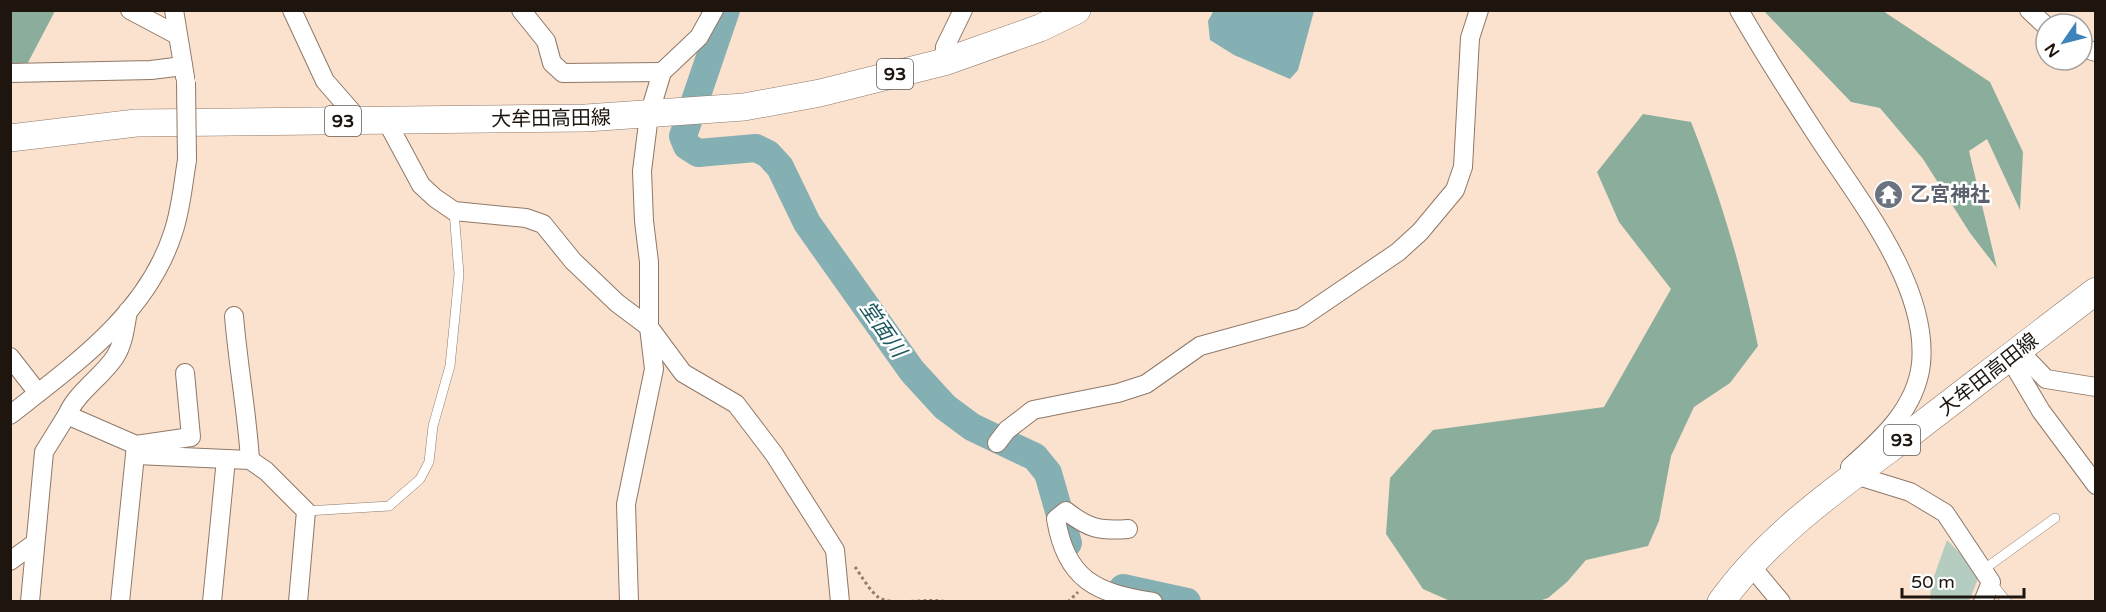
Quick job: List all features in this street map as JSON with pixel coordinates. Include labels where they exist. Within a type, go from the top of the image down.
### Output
[{"type":"main road","name":"大牟田高田線","points":[[10,138],[136,123],[649,116],[744,107],[820,93],[944,62],[1040,28],[1077,10]]},
{"type":"main road","name":"大牟田高田線","points":[[1721,602],[1751,566],[1785,533],[1855,475],[2096,291]]},
{"type":"street","points":[[130,10],[177,35]]},
{"type":"street","points":[[10,415],[80,360],[128,311],[155,277],[173,232],[187,160],[184,74],[174,10]]},
{"type":"street","points":[[292,10],[325,81],[373,121],[422,185],[435,198],[454,211],[526,218],[543,225],[573,261],[602,289],[649,327],[683,373],[736,404],[774,454],[836,550],[840,602]]},
{"type":"street","points":[[521,10],[546,41],[552,63],[563,73],[662,72]]},
{"type":"street","points":[[629,602],[626,504],[654,369],[649,327],[649,262],[644,221],[642,171],[649,116],[662,72],[699,37],[714,10]]},
{"type":"street","points":[[944,62],[945,47],[963,10]]},
{"type":"street","points":[[997,443],[1007,430],[1033,410],[1118,393],[1146,384],[1200,346],[1301,318],[1398,252],[1420,232],[1455,190],[1463,167],[1470,38],[1479,10]]},
{"type":"street","points":[[1739,10],[1773,69],[1881,234],[1914,301],[1921,364],[1910,401],[1882,438],[1850,467],[1855,475],[1911,492],[1945,513],[1987,576],[1983,602]]},
{"type":"street","points":[[10,73],[151,70],[184,74]]},
{"type":"street","points":[[30,602],[44,452],[72,405],[114,358],[121,345],[128,311]]},
{"type":"street","points":[[234,316],[239,375],[247,410],[250,460]]},
{"type":"street","points":[[2013,354],[2046,378],[2096,387]]},
{"type":"street","points":[[2013,354],[2041,411],[2096,485]]},
{"type":"street","points":[[10,357],[38,393]]},
{"type":"street","points":[[136,450],[191,437],[185,373]]},
{"type":"street","points":[[67,415],[136,450],[250,460],[266,471],[306,511],[298,602]]},
{"type":"street","points":[[120,602],[136,450]]},
{"type":"street","points":[[212,602],[226,459]]},
{"type":"street","points":[[1128,529],[1100,531],[1080,522],[1066,511],[1056,519],[1059,537],[1068,561],[1083,580],[1097,588],[1153,602]]},
{"type":"street","points":[[10,561],[35,543]]},
{"type":"street","points":[[1751,566],[1781,602]]},
{"type":"lane","points":[[306,511],[389,506],[420,479],[429,462],[433,426],[450,366],[454,326],[459,274],[454,211]]},
{"type":"lane","points":[[2007,602],[1987,576],[2055,518]]},
{"type":"path","points":[[836,550],[845,554],[877,596],[890,601],[934,598],[948,602]]},
{"type":"green space","points":[[11,11],[55,11],[22,74],[11,78]]},
{"type":"green space","points":[[1764,11],[1883,11],[1990,82],[2023,152],[2020,210],[1987,139],[1969,151],[1997,268],[1970,233],[1923,159],[1880,108],[1851,102]]},
{"type":"green space","points":[[1643,114],[1691,122],[1729,232],[1758,346],[1730,383],[1694,407],[1671,456],[1659,521],[1648,546],[1586,560],[1567,582],[1548,598],[1536,602],[1450,601],[1423,589],[1386,534],[1390,478],[1433,430],[1604,407],[1671,289],[1619,222],[1597,172]]},
{"type":"green space","points":[[1947,540],[1980,574],[1969,601],[1930,602],[1931,585]]},
{"type":"water","points":[[1214,10],[1314,11],[1298,70],[1290,79],[1234,55],[1210,40],[1208,21]]},
{"type":"waterway","name":"堂面川","points":[[726,10],[683,136],[687,146],[698,153],[756,148],[768,154],[780,167],[807,223],[912,371],[945,407],[972,427],[1035,457],[1048,473],[1068,543]]},
{"type":"waterway","name":"堂面川","points":[[1123,588],[1187,602]]},
{"type":"place","name":"乙宮神社","points":[[1889,194]]}]
